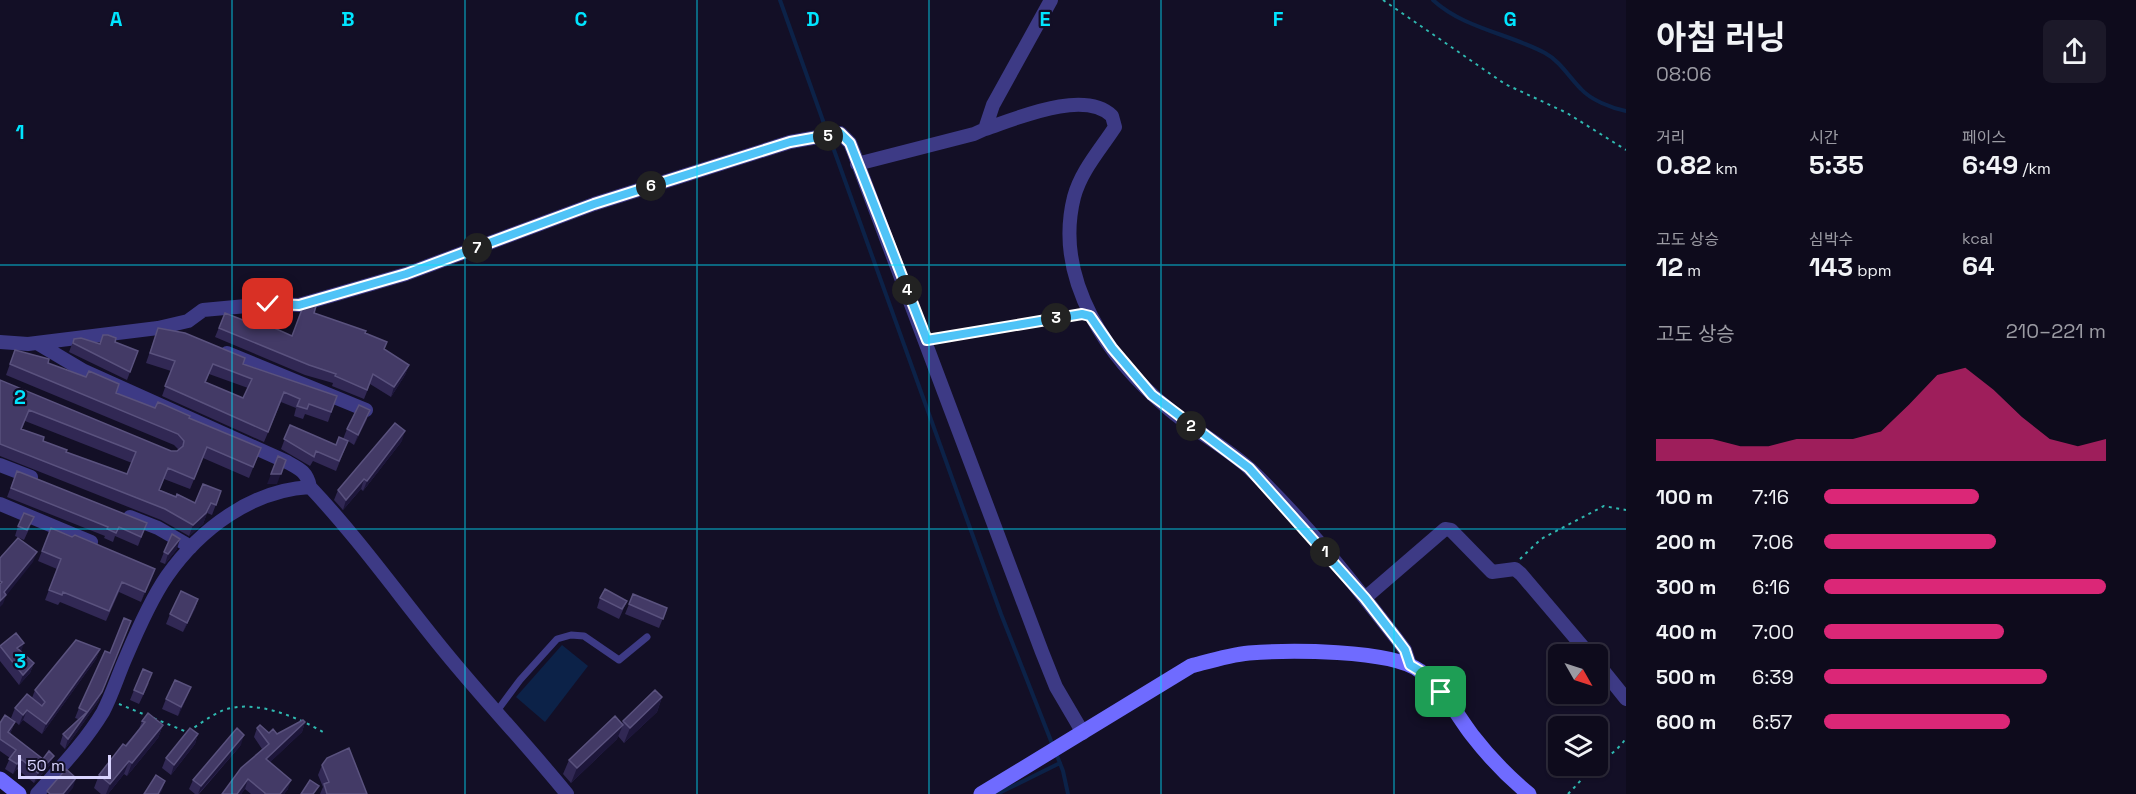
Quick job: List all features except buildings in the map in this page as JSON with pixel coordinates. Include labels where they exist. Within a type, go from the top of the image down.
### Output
[{"type":"main road","points":[[981,794],[1191,666],[1222,657],[1250,653],[1375,657],[1410,665],[1430,679],[1498,767],[1529,794]]},
{"type":"main road","points":[[0,779],[19,794]]},
{"type":"street","points":[[985,129],[993,105],[1051,0]]},
{"type":"street","points":[[857,165],[974,134],[1065,105],[1094,106],[1112,116],[1115,127],[1084,173],[1070,216],[1072,260],[1090,316],[1112,348],[1152,395],[1249,468],[1365,598],[1405,650],[1410,665]]},
{"type":"street","points":[[0,342],[38,343],[172,325],[188,321],[203,310],[268,304],[299,305],[406,274],[594,204],[790,142],[840,133],[850,143],[927,340],[1056,687],[1083,733]]},
{"type":"street","points":[[172,325],[191,337]]},
{"type":"street","points":[[38,343],[84,371],[302,470],[308,477],[310,487],[348,527],[405,602],[496,713],[567,794]]},
{"type":"street","points":[[213,346],[366,410]]},
{"type":"street","points":[[0,465],[45,483]]},
{"type":"street","points":[[37,794],[88,735],[107,702],[162,574],[230,513],[263,496],[310,487]]},
{"type":"street","points":[[0,504],[99,546]]},
{"type":"street","points":[[117,512],[158,528],[191,547]]},
{"type":"street","points":[[1365,598],[1445,529],[1451,530],[1492,572],[1515,569],[1580,644]]},
{"type":"street","points":[[1608,676],[1626,699]]},
{"type":"lane","points":[[496,713],[499,705],[557,639],[571,635],[584,636],[619,660],[647,637]]},
{"type":"path","points":[[1383,0],[1505,84],[1567,113],[1626,150]]},
{"type":"path","points":[[927,340],[1082,314],[1090,316]]},
{"type":"path","points":[[1515,569],[1517,561],[1526,551],[1590,513],[1604,506],[1626,510]]},
{"type":"path","points":[[107,702],[136,710],[187,732],[225,710],[249,707],[298,718],[323,732]]},
{"type":"path","points":[[1568,794],[1586,774],[1620,747],[1626,738]]},
{"type":"water","points":[[562,645],[588,666],[545,722],[516,697]]},
{"type":"waterway","points":[[780,0],[827,132]]},
{"type":"waterway","points":[[1433,0],[1445,10],[1472,24],[1545,53],[1555,60],[1590,97],[1608,106],[1626,111]]},
{"type":"waterway","points":[[830,139],[1001,614],[1053,746]]},
{"type":"waterway","points":[[1056,753],[1068,794]]},
{"type":"waterway","points":[[997,794],[1060,763]]},
{"type":"route","points":[[268,304],[299,305],[406,274],[594,204],[790,142],[840,133],[850,143],[927,340],[1082,314],[1090,316],[1112,348],[1152,395],[1249,468],[1365,598],[1405,650],[1410,665],[1430,679],[1441,692]]}]
